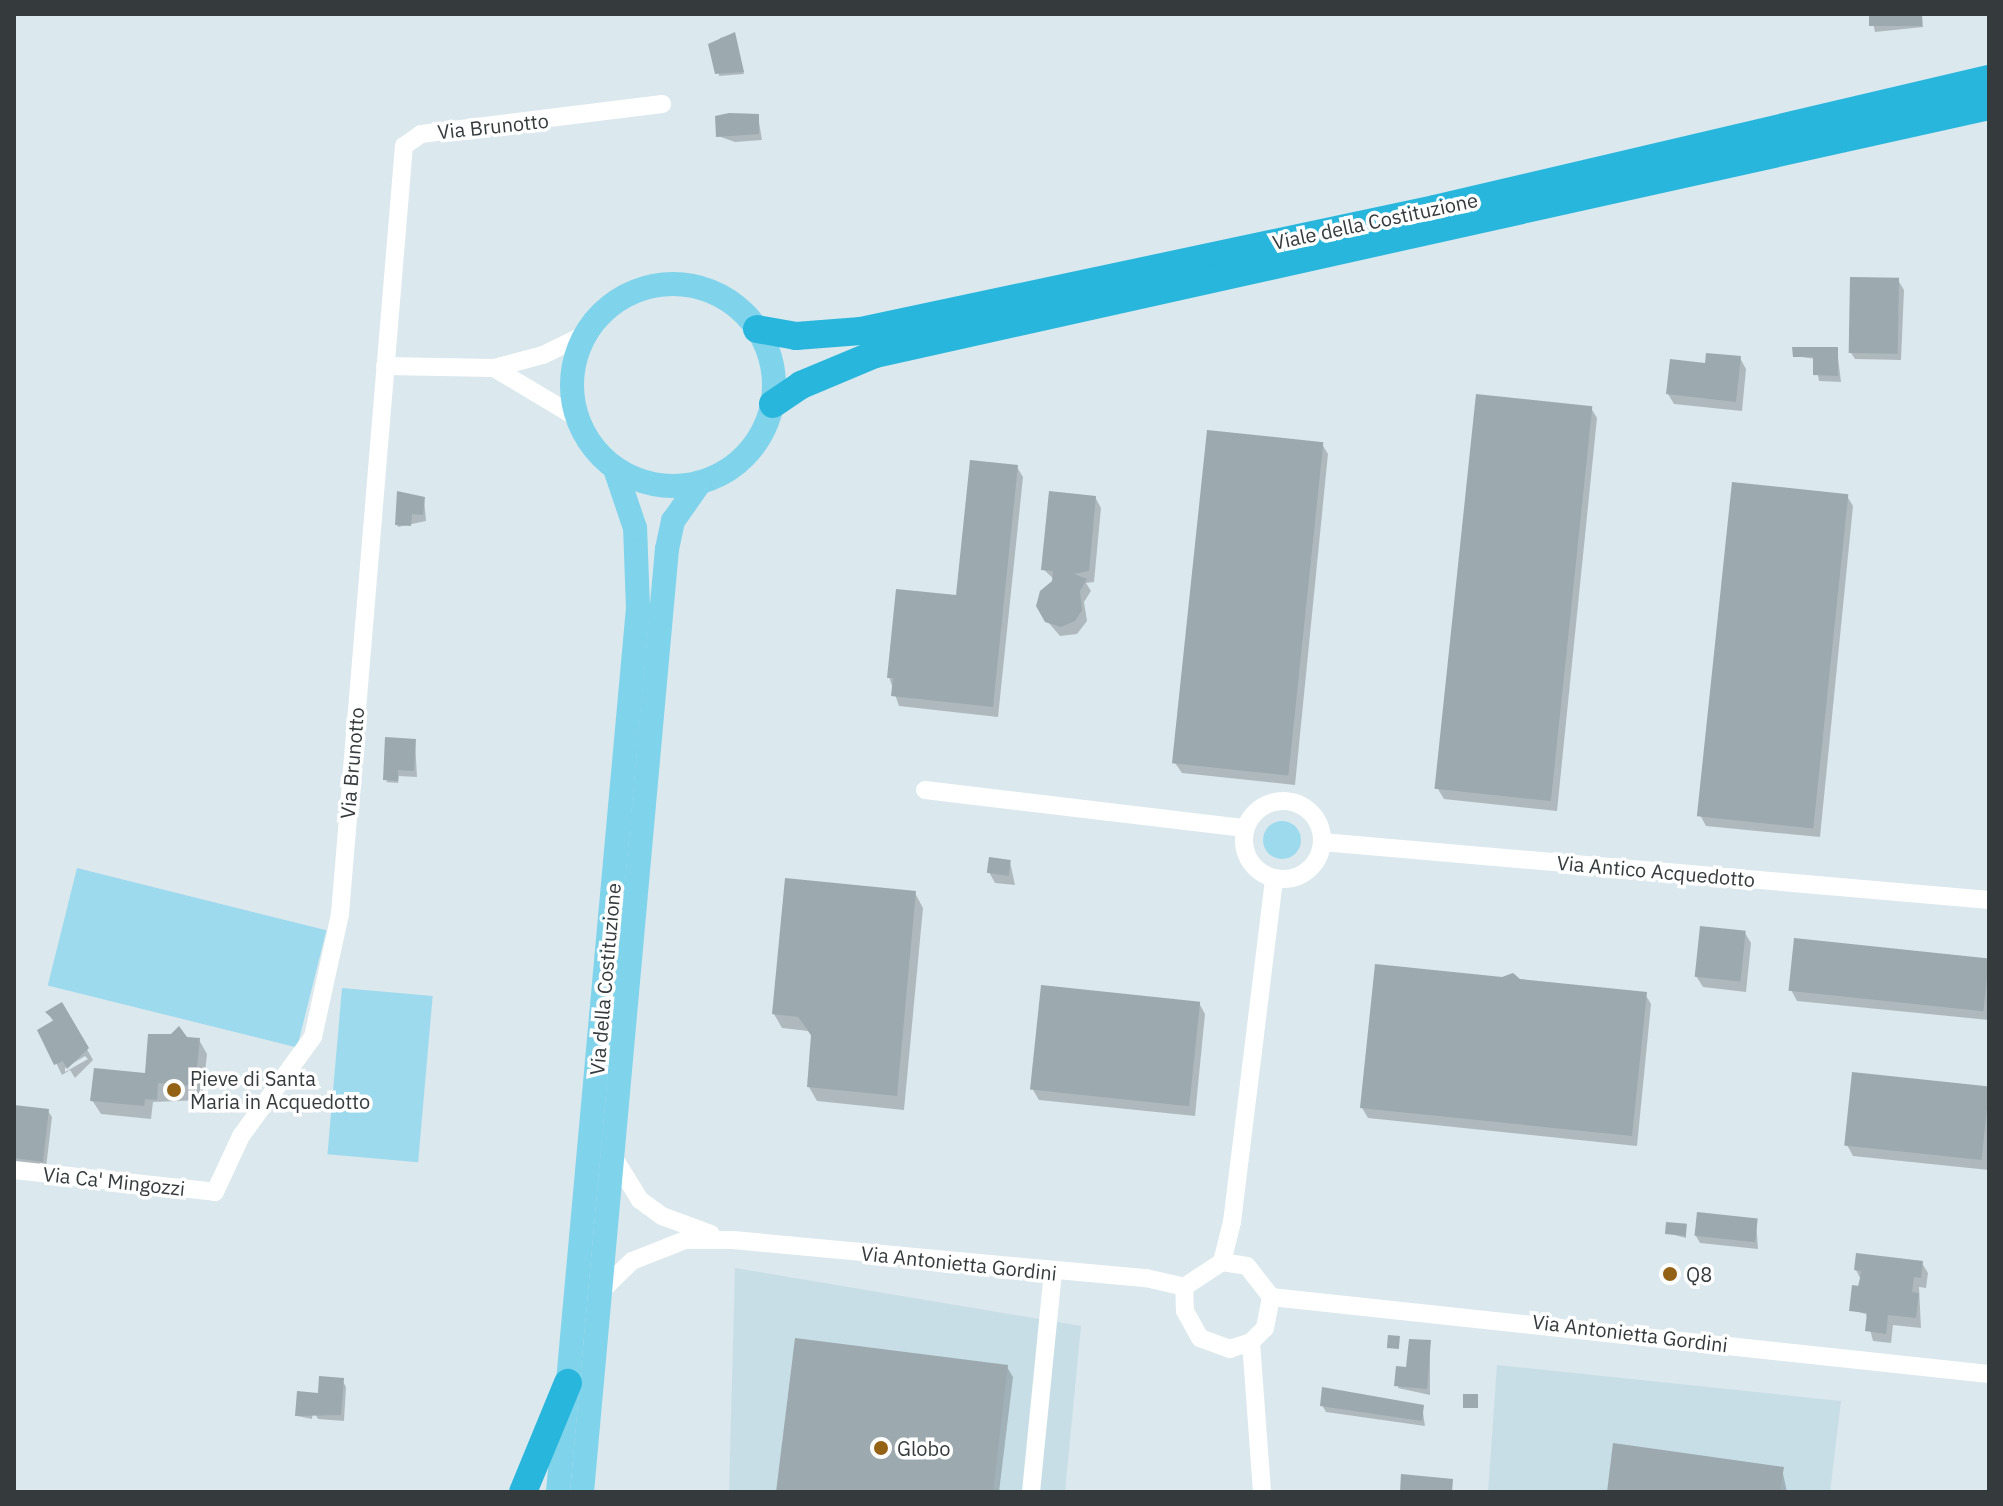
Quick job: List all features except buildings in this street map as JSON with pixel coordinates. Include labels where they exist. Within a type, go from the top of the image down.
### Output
[{"type":"highway","name":"Viale della Costituzione","points":[[757,329],[796,336],[861,331],[1435,209],[1989,79]]},
{"type":"highway","name":"Viale della Costituzione","points":[[773,404],[801,385],[875,354],[1989,106]]},
{"type":"highway","points":[[523,1492],[568,1383]]},
{"type":"main road","points":[[582,1492],[667,549],[673,521],[699,484],[742,460],[761,434],[773,404],[772,365],[757,329],[719,295],[669,284],[620,298],[584,335],[572,376],[576,417],[591,446],[615,469],[655,485],[699,484]]},
{"type":"main road","name":"Via della Costituzione","points":[[558,1492],[638,608],[635,528],[615,469]]},
{"type":"street","name":"Via Brunotto","points":[[215,1192],[241,1136],[313,1037],[340,914],[404,146],[432,132],[662,104]]},
{"type":"street","points":[[385,366],[494,368],[543,355],[584,335]]},
{"type":"street","points":[[494,368],[576,417]]},
{"type":"street","points":[[925,790],[1245,828]]},
{"type":"street","points":[[1283,801],[1307,809],[1322,842],[1312,867],[1288,880],[1274,879],[1262,874],[1245,854],[1245,828],[1260,808],[1283,801]]},
{"type":"street","name":"Via Antico Acquedotto","points":[[1322,842],[1989,900]]},
{"type":"street","points":[[1222,1262],[1232,1222],[1274,879]]},
{"type":"street","name":"Via Antonietta Gordini","points":[[614,1158],[640,1200],[662,1216],[733,1240]]},
{"type":"street","name":"Via Ca' Mingozzi","points":[[14,1170],[215,1192]]},
{"type":"street","name":"Via Antonietta Gordini","points":[[600,1292],[632,1261],[658,1247],[685,1240],[733,1240],[1053,1272],[1146,1278],[1184,1287]]},
{"type":"street","points":[[1222,1262],[1247,1266],[1266,1284],[1271,1297],[1270,1319],[1251,1342],[1230,1349],[1200,1338],[1188,1321],[1184,1287],[1222,1262]]},
{"type":"street","points":[[1031,1492],[1053,1272]]},
{"type":"street","name":"Via Antonietta Gordini","points":[[1271,1297],[1293,1295],[1989,1374]]},
{"type":"street","points":[[1251,1342],[1262,1492]]},
{"type":"shaded area","points":[[1282,821],[1296,826],[1301,840],[1296,854],[1282,859],[1268,854],[1263,840],[1268,826]]},
{"type":"shaded area","points":[[77,868],[326,930],[297,1048],[48,985]]},
{"type":"shaded area","points":[[342,988],[433,996],[418,1162],[327,1154]]},
{"type":"shaded area","points":[[735,1268],[1081,1326],[1065,1492],[729,1492]]},
{"type":"shaded area","points":[[1497,1365],[1841,1401],[1830,1492],[1488,1492]]},
{"type":"place","name":"Pieve di Santa Maria in Acquedotto","points":[[174,1090]]},
{"type":"place","name":"Q8","points":[[1670,1274]]},
{"type":"place","name":"Globo","points":[[881,1448]]}]
